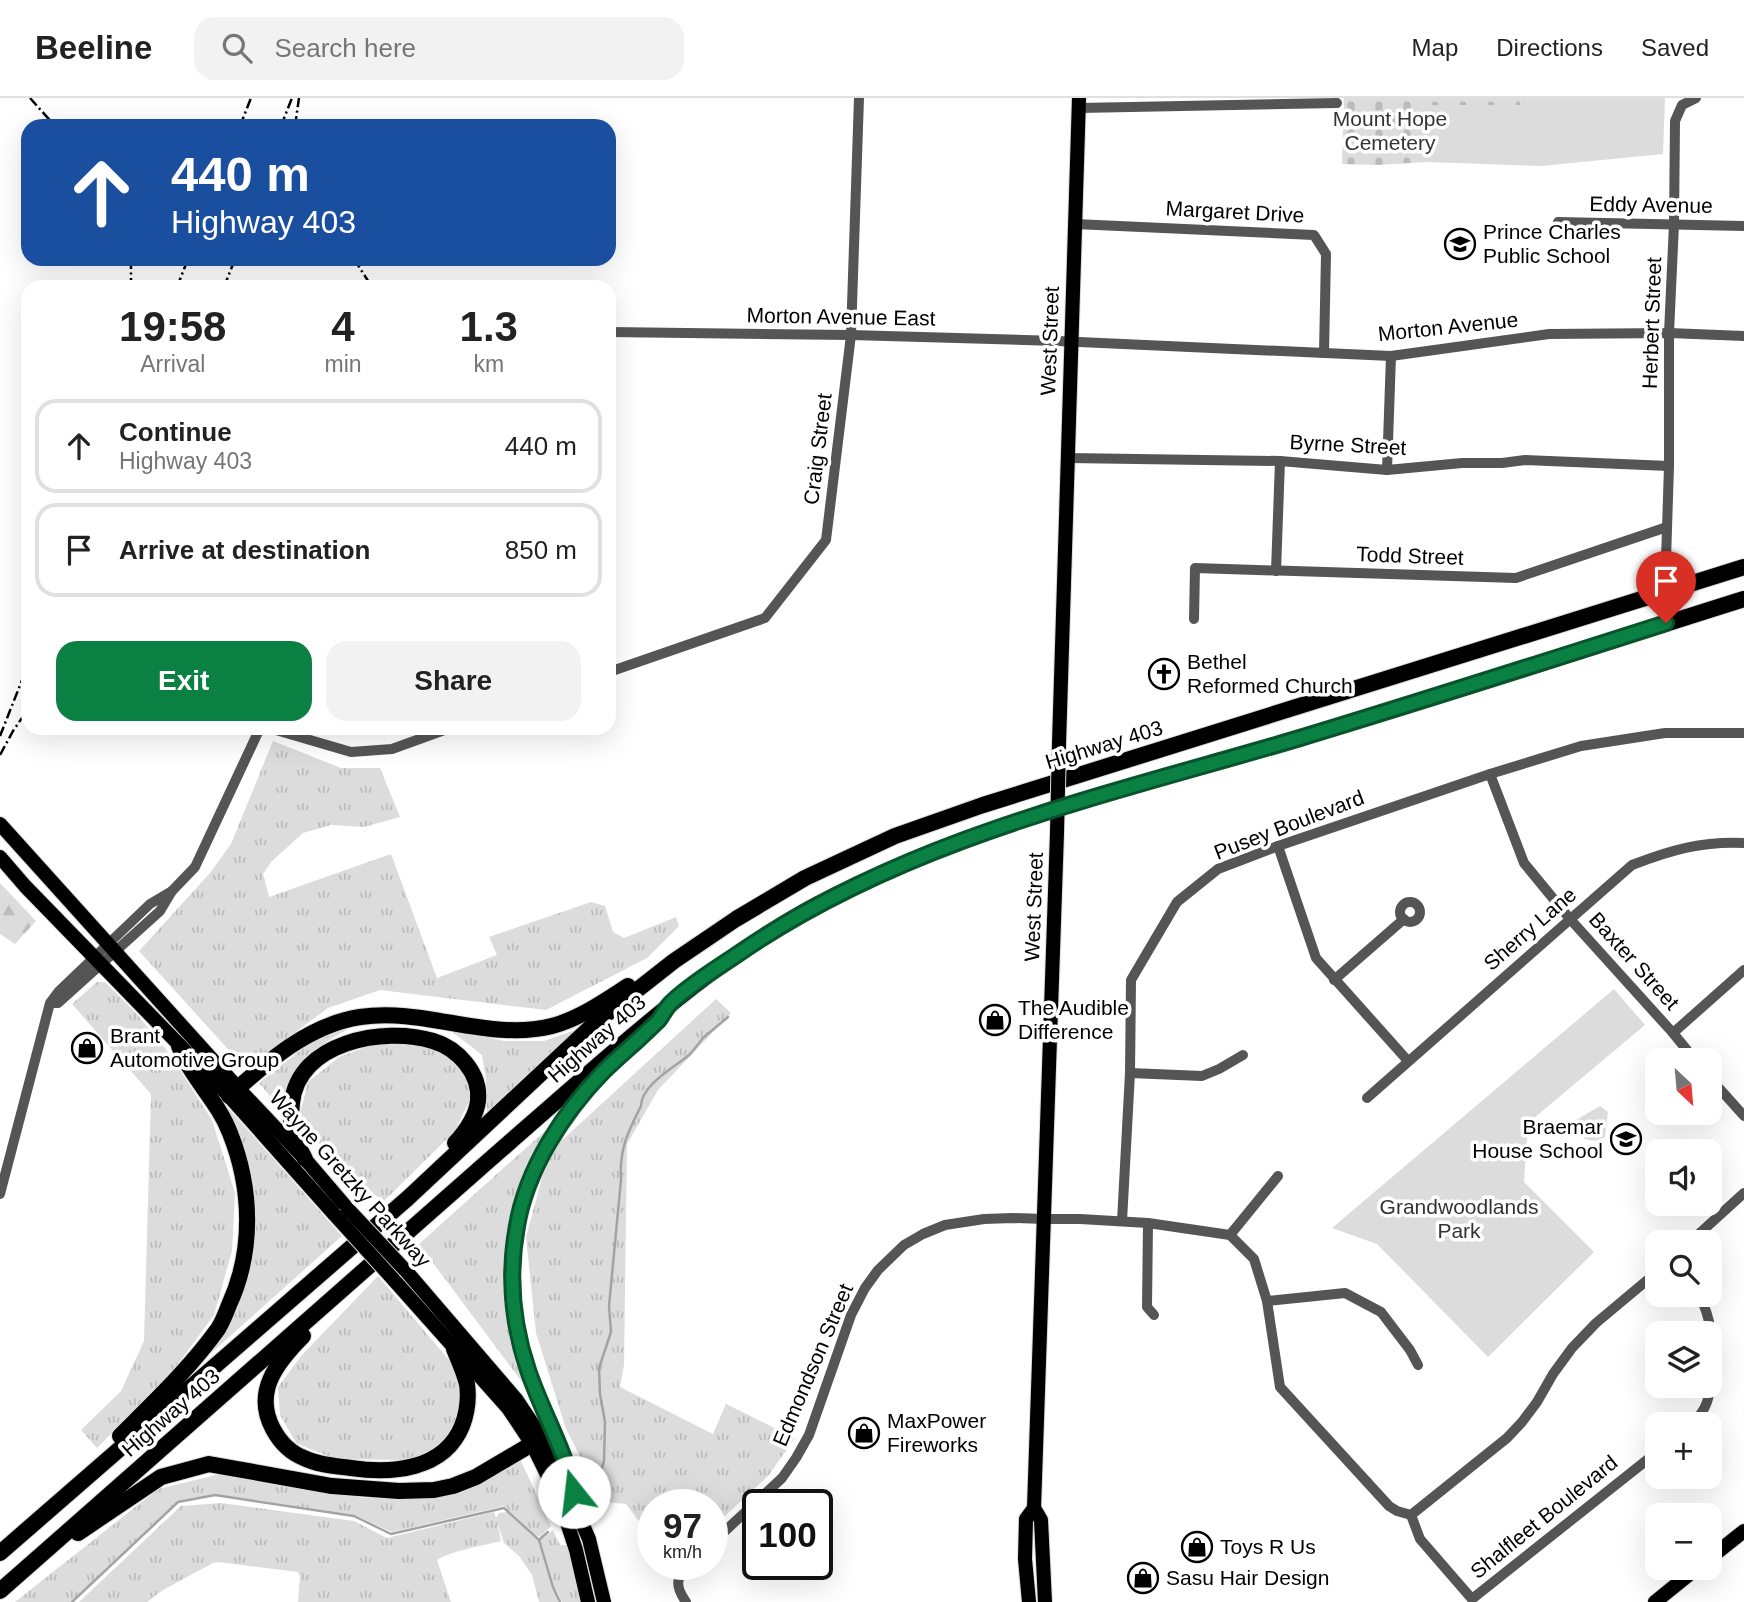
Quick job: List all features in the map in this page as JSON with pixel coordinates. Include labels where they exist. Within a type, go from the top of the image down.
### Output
[{"type":"highway","name":"Highway 403","points":[[0,1553],[408,1198],[595,1023],[674,961],[736,919],[805,878],[895,836],[983,805],[1744,567]]},
{"type":"highway","name":"Highway 403","points":[[0,1591],[670,1003],[772,931],[834,896],[896,867],[984,832],[1301,738],[1744,599]]},
{"type":"highway","points":[[233,1092],[300,1038],[336,1023],[383,1015],[410,1016],[499,1030],[550,1026],[567,1021],[652,970],[674,961]]},
{"type":"highway","points":[[578,1511],[570,1474],[528,1371],[517,1329],[512,1262],[516,1228],[537,1163],[559,1127],[602,1073],[658,1021],[670,1003]]},
{"type":"highway","points":[[305,1159],[294,1136],[291,1115],[296,1087],[309,1066],[333,1049],[355,1040],[401,1036],[433,1041],[459,1055],[475,1079],[478,1099],[466,1131],[408,1198]]},
{"type":"highway","points":[[62,1499],[202,1349],[220,1326],[242,1270],[248,1211],[240,1160],[220,1111],[185,1062],[179,1046]]},
{"type":"highway","points":[[365,1269],[291,1348],[269,1381],[265,1402],[267,1412],[282,1443],[303,1458],[334,1466],[379,1471],[418,1465],[435,1459],[452,1444],[467,1412],[467,1386],[454,1349]]},
{"type":"highway","points":[[32,1563],[161,1477],[209,1464],[332,1486],[399,1491],[434,1490],[476,1477],[537,1441]]},
{"type":"main road","name":"West Street","points":[[1045,1602],[1041,1520],[1034,1508],[1079,103]]},
{"type":"main road","name":"Wayne Gretzky Parkway","points":[[1,824],[111,947],[233,1092],[341,1211],[408,1272],[516,1399],[578,1511],[589,1539],[604,1602]]},
{"type":"main road","name":"Wayne Gretzky Parkway","points":[[0,857],[179,1046],[305,1159],[393,1279],[537,1441],[576,1550],[588,1602]]},
{"type":"main road","name":"West Street","points":[[1029,1602],[1025,1559],[1026,1519],[1034,1508]]},
{"type":"main road","points":[[1722,1548],[1744,1531]]},
{"type":"main road","points":[[1655,1602],[1682,1580]]},
{"type":"street","name":"Craig Street","points":[[616,670],[765,618],[826,540],[851,335],[859,98]]},
{"type":"street","name":"Herbert Street","points":[[1666,560],[1675,121],[1682,105],[1696,98]]},
{"type":"street","points":[[1079,103],[1337,103]]},
{"type":"street","name":"Eddy Avenue","points":[[1558,222],[1744,226]]},
{"type":"street","name":"Margaret Drive","points":[[1075,224],[1314,235],[1326,254],[1324,353]]},
{"type":"street","name":"Morton Avenue East","points":[[616,332],[851,335],[1072,342]]},
{"type":"street","name":"Morton Avenue","points":[[1072,342],[1391,356],[1549,334],[1669,333],[1744,336]]},
{"type":"street","points":[[1387,470],[1391,356]]},
{"type":"street","name":"Byrne Street","points":[[1068,458],[1280,461],[1387,470],[1525,460],[1669,466]]},
{"type":"street","points":[[1276,571],[1280,461]]},
{"type":"street","name":"Todd Street","points":[[1194,619],[1195,568],[1516,578],[1667,527]]},
{"type":"street","name":"Pusey Boulevard","points":[[1122,1221],[1130,1073],[1131,980],[1177,902],[1218,869],[1490,774],[1581,746],[1665,733],[1744,733]]},
{"type":"street","points":[[0,1194],[51,1003],[58,1003],[111,947],[160,911],[173,891],[195,867],[257,735]]},
{"type":"street","points":[[293,735],[351,752],[392,748],[430,735]]},
{"type":"street","name":"Baxter Street","points":[[1490,774],[1524,863],[1570,919],[1685,1048]]},
{"type":"street","name":"Sherry Lane","points":[[1367,1098],[1632,865],[1666,852],[1718,842],[1744,843]]},
{"type":"street","points":[[1278,846],[1316,958],[1408,1062]]},
{"type":"street","points":[[1334,980],[1404,919]]},
{"type":"street","points":[[1673,1033],[1744,970]]},
{"type":"street","points":[[1130,1073],[1202,1076],[1243,1055]]},
{"type":"street","points":[[1722,1090],[1742,1111]]},
{"type":"street","points":[[1278,1177],[1230,1235],[1254,1259],[1267,1301],[1280,1387],[1389,1506],[1397,1511],[1411,1515],[1507,1438],[1537,1402],[1572,1348],[1596,1323],[1645,1282]]},
{"type":"street","points":[[1703,1230],[1744,1193]]},
{"type":"street","name":"Edmondson Street","points":[[728,1528],[782,1478],[796,1458],[809,1435],[851,1315],[877,1270],[904,1245],[945,1225],[1013,1217],[1147,1223],[1230,1235]]},
{"type":"street","points":[[1147,1223],[1147,1307],[1154,1315]]},
{"type":"street","points":[[1267,1301],[1345,1293],[1381,1312],[1418,1365]]},
{"type":"street","points":[[1702,1412],[1708,1401],[1712,1338],[1705,1307]]},
{"type":"street","name":"Shalfleet Boulevard","points":[[1411,1515],[1420,1539],[1472,1599],[1645,1462]]},
{"type":"street","points":[[678,1580],[678,1587],[686,1602]]},
{"type":"green space","name":"Mount Hope Cemetery","points":[[1344,98],[1521,98],[1520,105],[1431,105],[1427,162],[1378,165],[1342,164]]},
{"type":"green space","points":[[1521,98],[1665,98],[1663,154],[1541,166],[1427,162],[1430,105],[1520,105]]},
{"type":"green space","points":[[273,741],[341,768],[380,768],[400,817],[364,827],[331,825],[303,833],[271,862],[263,874],[269,897],[391,854],[437,978],[497,955],[489,937],[591,902],[605,906],[613,932],[624,938],[676,917],[679,926],[647,958],[546,1010],[380,990],[328,1008],[246,1069],[139,951],[210,873],[231,844]]},
{"type":"green space","points":[[0,883],[36,921],[15,944],[0,934]]},
{"type":"green space","points":[[97,982],[105,982],[136,1013],[169,1053],[212,1120],[235,1193],[232,1251],[214,1315],[172,1372],[97,1448],[81,1430],[121,1391],[144,1341],[151,1094],[72,1004]]},
{"type":"green space","name":"Grandwoodlands Park","points":[[1614,989],[1645,1025],[1528,1123],[1524,1182],[1594,1252],[1488,1357],[1377,1244],[1332,1228]]},
{"type":"green space","points":[[716,999],[731,1013],[658,1090],[627,1144],[624,1365],[620,1387],[713,1434],[726,1404],[795,1438],[768,1476],[754,1489],[742,1489],[742,1500],[728,1513],[728,1489],[637,1489],[637,1519],[626,1504],[604,1502],[566,1429],[536,1333],[526,1237],[549,1152]]},
{"type":"green space","points":[[592,1024],[487,1113],[482,1055],[446,1027],[504,1041],[544,1041]]},
{"type":"green space","points":[[351,1027],[328,1041],[304,1061],[284,1113],[259,1083],[312,1041]]},
{"type":"green space","points":[[418,1043],[450,1055],[467,1073],[470,1100],[454,1132],[383,1202],[317,1142],[311,1126],[302,1122],[300,1114],[308,1082],[339,1057],[372,1045]]},
{"type":"green space","points":[[221,1100],[342,1236],[209,1355],[242,1295],[255,1227]]},
{"type":"green space","points":[[1600,1106],[1608,1112],[1605,1137],[1591,1140],[1577,1134],[1576,1120]]},
{"type":"green space","points":[[555,1122],[508,1277],[509,1333],[531,1394],[419,1244]]},
{"type":"green space","points":[[378,1276],[454,1366],[462,1387],[457,1423],[442,1444],[411,1460],[335,1459],[296,1443],[280,1415],[278,1387],[302,1355]]},
{"type":"green space","points":[[514,1459],[521,1461],[551,1526],[540,1537],[504,1506],[392,1532],[355,1515],[215,1494],[177,1502],[71,1602],[15,1602],[158,1489],[220,1474],[364,1498],[428,1497]]},
{"type":"green space","points":[[221,1503],[354,1521],[387,1538],[494,1512],[496,1518],[499,1513],[507,1512],[538,1541],[559,1602],[539,1602],[532,1575],[519,1556],[504,1543],[497,1522],[501,1541],[459,1551],[437,1560],[451,1602],[298,1602],[298,1572],[218,1562],[163,1590],[147,1602],[79,1602],[181,1506]]},
{"type":"green space","points":[[553,1530],[560,1545],[569,1545],[583,1602],[562,1602],[554,1586],[540,1541]]},
{"type":"waterway","points":[[591,1480],[600,1475],[604,1461],[605,1422],[599,1368],[611,1332],[609,1306],[621,1159],[625,1141],[642,1098],[652,1084],[689,1055],[703,1038],[728,1017]]},
{"type":"waterway","points":[[72,1602],[178,1502],[215,1495],[354,1516],[391,1534],[504,1508],[539,1540],[560,1602]]},
{"type":"waterway","points":[[539,1540],[548,1532]]},
{"type":"railway","points":[[30,98],[49,119]]},
{"type":"railway","points":[[243,119],[251,98]]},
{"type":"railway","points":[[284,119],[292,98]]},
{"type":"railway","points":[[296,119],[299,98]]},
{"type":"railway","points":[[131,266],[131,280]]},
{"type":"railway","points":[[180,280],[185,266]]},
{"type":"railway","points":[[227,280],[232,266]]},
{"type":"railway","points":[[358,266],[368,280]]},
{"type":"railway","points":[[0,736],[21,683]]},
{"type":"railway","points":[[0,755],[21,719]]},
{"type":"place","name":"Prince Charles Public School","points":[[1460,244]]},
{"type":"place","name":"Bethel Reformed Church","points":[[1164,674]]},
{"type":"place","name":"The Audible Difference","points":[[995,1020]]},
{"type":"place","name":"Brant Automotive Group","points":[[87,1048]]},
{"type":"place","name":"Braemar House School","points":[[1626,1139]]},
{"type":"place","name":"MaxPower Fireworks","points":[[864,1433]]},
{"type":"place","name":"Toys R Us","points":[[1197,1547]]},
{"type":"place","name":"Sasu Hair Design","points":[[1143,1578]]},
{"type":"route","points":[[574,1492],[570,1474],[528,1371],[517,1329],[512,1262],[516,1228],[537,1163],[559,1127],[602,1073],[658,1021],[670,1003],[772,931],[834,896],[896,867],[984,832],[1301,738],[1666,623]]}]
